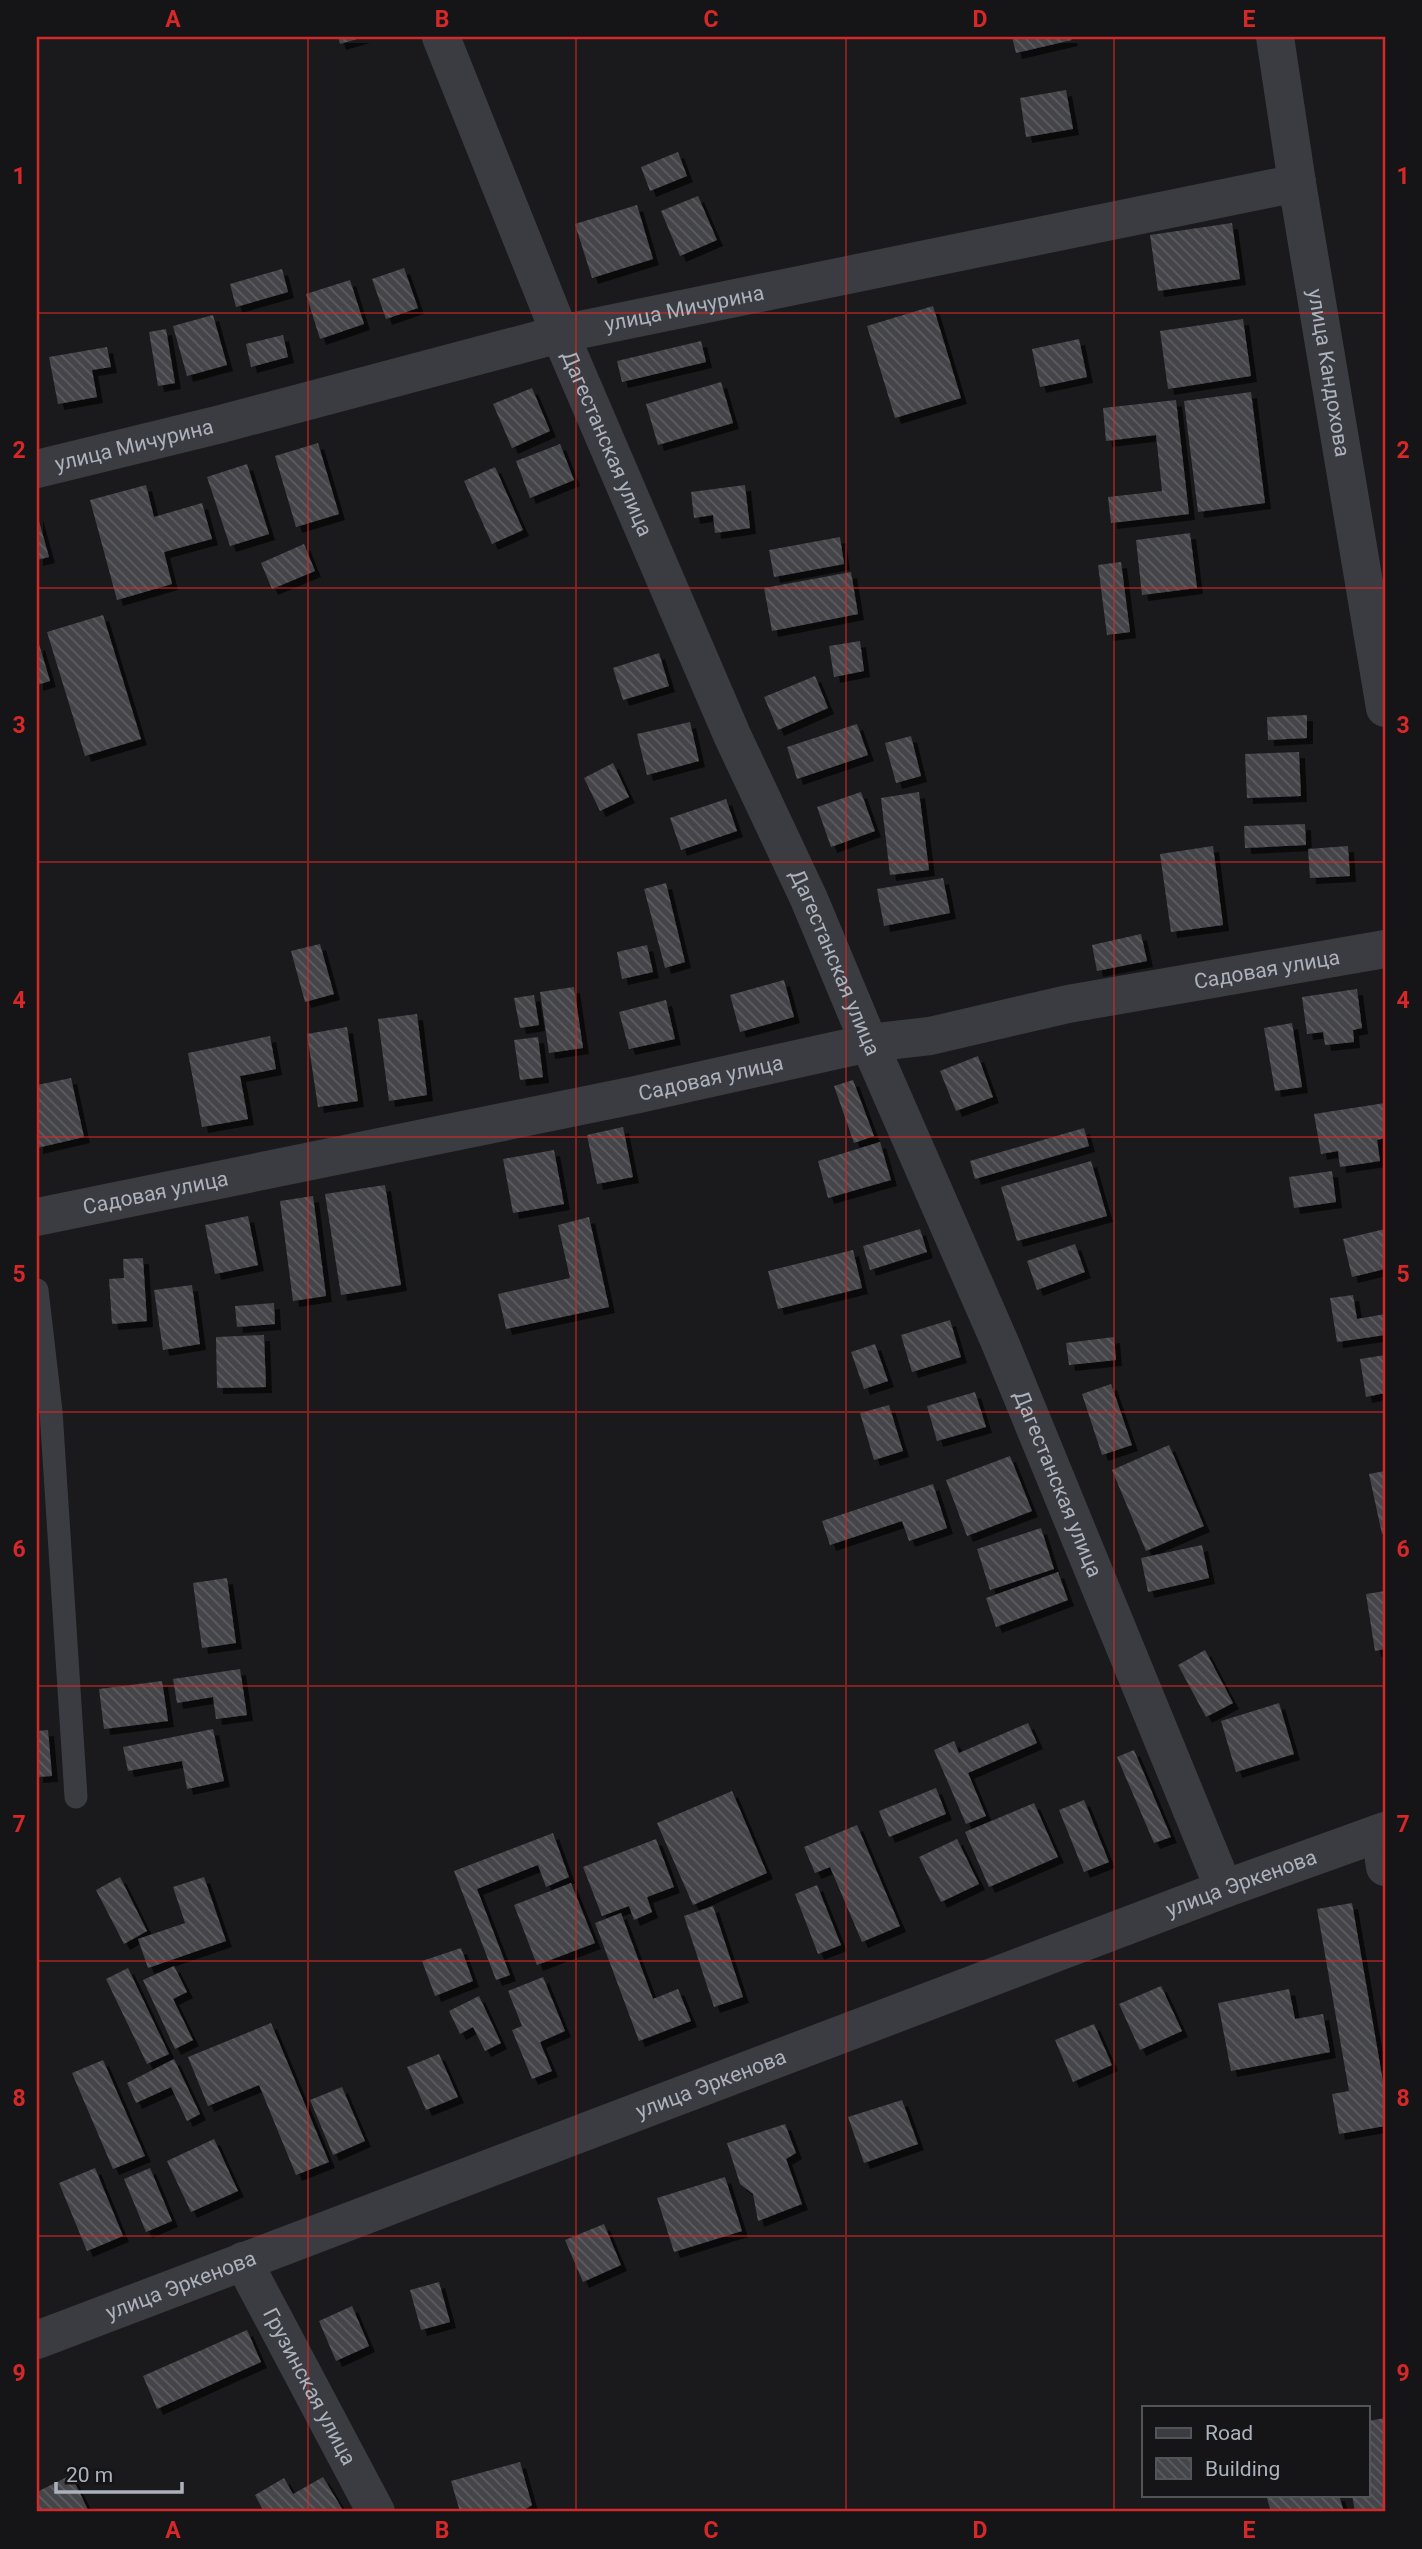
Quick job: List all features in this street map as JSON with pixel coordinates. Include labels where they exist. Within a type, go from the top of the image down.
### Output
[{"type":"street","name":"Дагестанская улица","points":[[440,37],[560,334],[732,735],[809,899],[1001,1345],[1224,1889]]},
{"type":"street","name":"улица Кандохова","points":[[1276,37],[1297,183],[1385,708]]},
{"type":"street","name":"улица Мичурина","points":[[37,469],[220,424],[560,334],[1297,183]]},
{"type":"street","name":"Садовая улица","points":[[37,1217],[635,1096],[869,1043],[930,1036],[1068,1004],[1385,949]]},
{"type":"street","name":"улица Эркенова","points":[[37,2340],[1224,1889],[1383,1844]]},
{"type":"street","name":"Грузинская улица","points":[[243,2260],[376,2512]]},
{"type":"lane","points":[[37,1290],[51,1411],[76,1797]]},
{"type":"building","points":[[338,37],[364,37],[340,44]]},
{"type":"building","points":[[1012,37],[1071,37],[1072,40],[1016,53]]},
{"type":"building","points":[[1066,90],[1073,129],[1026,137],[1020,98]]},
{"type":"building","points":[[678,152],[687,176],[650,191],[641,167]]},
{"type":"building","points":[[698,196],[717,240],[680,256],[661,211]]},
{"type":"building","points":[[637,205],[653,259],[592,278],[575,224]]},
{"type":"building","points":[[1232,223],[1240,279],[1158,291],[1150,235]]},
{"type":"building","points":[[404,268],[418,308],[386,319],[372,279]]},
{"type":"building","points":[[282,269],[288,292],[236,307],[230,284]]},
{"type":"building","points":[[350,280],[364,324],[320,339],[306,294]]},
{"type":"building","points":[[933,306],[961,398],[895,418],[867,326]]},
{"type":"building","points":[[213,315],[227,365],[187,376],[173,326]]},
{"type":"building","points":[[1243,319],[1251,376],[1168,389],[1160,331]]},
{"type":"building","points":[[166,329],[175,383],[158,386],[149,332]]},
{"type":"building","points":[[283,335],[288,357],[251,367],[246,344]]},
{"type":"building","points":[[1079,339],[1087,377],[1040,387],[1032,349]]},
{"type":"building","points":[[701,341],[706,362],[622,382],[617,361]]},
{"type":"building","points":[[107,347],[111,367],[92,370],[97,397],[58,404],[49,357]]},
{"type":"building","points":[[721,382],[733,423],[658,445],[646,404]]},
{"type":"building","points":[[532,388],[550,431],[512,448],[493,404]]},
{"type":"building","points":[[1251,392],[1265,503],[1198,512],[1184,401]]},
{"type":"building","points":[[1176,400],[1189,514],[1111,523],[1108,497],[1162,491],[1156,435],[1106,441],[1103,408]]},
{"type":"building","points":[[318,443],[339,514],[296,527],[275,456]]},
{"type":"building","points":[[560,444],[574,480],[530,498],[516,461]]},
{"type":"building","points":[[247,464],[269,534],[230,546],[207,477]]},
{"type":"building","points":[[495,467],[523,530],[492,544],[464,481]]},
{"type":"building","points":[[146,485],[154,517],[202,503],[212,539],[164,552],[172,584],[117,600],[90,500]]},
{"type":"building","points":[[745,485],[750,528],[715,533],[713,515],[694,518],[691,492]]},
{"type":"building","points":[[37,514],[49,557],[37,560]]},
{"type":"building","points":[[1190,533],[1197,588],[1142,595],[1136,540]]},
{"type":"building","points":[[840,537],[844,564],[774,577],[769,550]]},
{"type":"building","points":[[304,544],[315,571],[272,589],[261,563]]},
{"type":"building","points":[[1121,562],[1130,632],[1107,635],[1098,565]]},
{"type":"building","points":[[851,572],[858,614],[772,631],[764,588]]},
{"type":"building","points":[[103,615],[141,739],[85,756],[47,632]]},
{"type":"building","points":[[860,641],[864,671],[834,677],[829,646]]},
{"type":"building","points":[[39,644],[50,681],[37,685],[37,645]]},
{"type":"building","points":[[659,653],[669,686],[623,700],[613,668]]},
{"type":"building","points":[[815,676],[828,708],[778,730],[764,697]]},
{"type":"building","points":[[1307,715],[1307,738],[1268,740],[1267,717]]},
{"type":"building","points":[[690,722],[699,761],[647,775],[637,734]]},
{"type":"building","points":[[857,724],[868,755],[797,779],[787,747]]},
{"type":"building","points":[[911,736],[921,776],[896,783],[885,743]]},
{"type":"building","points":[[1299,752],[1301,796],[1247,798],[1245,754]]},
{"type":"building","points":[[613,763],[629,797],[600,811],[584,778]]},
{"type":"building","points":[[861,792],[875,831],[831,847],[817,807]]},
{"type":"building","points":[[919,792],[929,870],[890,875],[881,798]]},
{"type":"building","points":[[726,799],[737,831],[681,850],[670,818]]},
{"type":"building","points":[[1305,824],[1306,845],[1245,848],[1244,826]]},
{"type":"building","points":[[1213,846],[1223,925],[1171,932],[1160,854]]},
{"type":"building","points":[[1348,846],[1350,876],[1310,878],[1308,849]]},
{"type":"building","points":[[943,878],[950,913],[884,926],[877,889]]},
{"type":"building","points":[[666,883],[685,962],[665,968],[644,889]]},
{"type":"building","points":[[1141,934],[1147,961],[1097,971],[1092,945]]},
{"type":"building","points":[[320,944],[334,994],[305,1002],[291,951]]},
{"type":"building","points":[[647,945],[653,972],[622,979],[617,952]]},
{"type":"building","points":[[784,980],[794,1017],[740,1032],[730,995]]},
{"type":"building","points":[[574,987],[583,1048],[549,1053],[540,992]]},
{"type":"building","points":[[1357,989],[1362,1028],[1353,1030],[1354,1042],[1325,1045],[1323,1032],[1307,1034],[1302,997]]},
{"type":"building","points":[[534,995],[539,1025],[520,1028],[514,998]]},
{"type":"building","points":[[666,1000],[675,1039],[629,1049],[619,1012]]},
{"type":"building","points":[[417,1014],[427,1095],[389,1101],[378,1019]]},
{"type":"building","points":[[1292,1023],[1302,1087],[1275,1091],[1264,1028]]},
{"type":"building","points":[[347,1027],[358,1101],[318,1107],[307,1034]]},
{"type":"building","points":[[270,1036],[276,1069],[240,1076],[248,1119],[202,1127],[188,1053]]},
{"type":"building","points":[[538,1037],[543,1077],[520,1080],[514,1040]]},
{"type":"building","points":[[978,1056],[993,1097],[956,1111],[940,1071]]},
{"type":"building","points":[[71,1078],[84,1137],[37,1148],[37,1085]]},
{"type":"building","points":[[853,1080],[874,1136],[854,1143],[834,1086]]},
{"type":"building","points":[[1385,1103],[1385,1138],[1377,1140],[1380,1161],[1340,1167],[1338,1151],[1321,1154],[1314,1114]]},
{"type":"building","points":[[623,1127],[633,1177],[597,1184],[587,1135]]},
{"type":"building","points":[[1084,1128],[1089,1146],[975,1179],[970,1161]]},
{"type":"building","points":[[880,1142],[891,1180],[828,1198],[818,1161]]},
{"type":"building","points":[[554,1150],[564,1204],[513,1213],[503,1159]]},
{"type":"building","points":[[1091,1161],[1107,1216],[1017,1241],[1001,1187]]},
{"type":"building","points":[[1332,1171],[1336,1202],[1294,1208],[1289,1177]]},
{"type":"building","points":[[385,1185],[401,1285],[341,1295],[325,1194]]},
{"type":"building","points":[[313,1196],[326,1296],[293,1301],[280,1201]]},
{"type":"building","points":[[248,1216],[258,1265],[215,1274],[205,1225]]},
{"type":"building","points":[[589,1217],[609,1307],[506,1329],[498,1294],[570,1278],[558,1225]]},
{"type":"building","points":[[920,1229],[927,1252],[870,1270],[863,1246]]},
{"type":"building","points":[[1385,1229],[1385,1269],[1352,1277],[1343,1239]]},
{"type":"building","points":[[1075,1244],[1085,1272],[1037,1290],[1027,1261]]},
{"type":"building","points":[[853,1250],[862,1288],[778,1309],[768,1271]]},
{"type":"building","points":[[143,1258],[147,1321],[112,1324],[109,1279],[124,1278],[123,1259]]},
{"type":"building","points":[[192,1285],[200,1344],[163,1350],[154,1290]]},
{"type":"building","points":[[1353,1295],[1357,1319],[1385,1314],[1385,1335],[1337,1342],[1330,1298]]},
{"type":"building","points":[[274,1303],[275,1324],[237,1327],[235,1306]]},
{"type":"building","points":[[950,1320],[961,1357],[912,1372],[901,1335]]},
{"type":"building","points":[[264,1335],[266,1387],[217,1388],[216,1337]]},
{"type":"building","points":[[1114,1337],[1116,1360],[1069,1365],[1066,1343]]},
{"type":"building","points":[[875,1344],[888,1381],[864,1389],[851,1352]]},
{"type":"building","points":[[1385,1355],[1385,1393],[1366,1397],[1360,1359]]},
{"type":"building","points":[[1111,1384],[1132,1445],[1102,1455],[1082,1394]]},
{"type":"building","points":[[975,1392],[986,1427],[937,1441],[927,1406]]},
{"type":"building","points":[[889,1405],[903,1451],[874,1460],[860,1413]]},
{"type":"building","points":[[1169,1445],[1204,1526],[1146,1551],[1112,1470]]},
{"type":"building","points":[[1010,1456],[1032,1511],[967,1536],[946,1480]]},
{"type":"building","points":[[1385,1471],[1385,1533],[1382,1534],[1369,1474]]},
{"type":"building","points":[[933,1484],[947,1528],[909,1541],[902,1521],[830,1545],[822,1521]]},
{"type":"building","points":[[1041,1528],[1054,1569],[990,1590],[977,1549]]},
{"type":"building","points":[[1202,1545],[1209,1578],[1148,1592],[1141,1558]]},
{"type":"building","points":[[1058,1572],[1068,1600],[996,1627],[986,1598]]},
{"type":"building","points":[[227,1578],[236,1643],[202,1648],[193,1583]]},
{"type":"building","points":[[1385,1591],[1385,1649],[1375,1651],[1366,1594]]},
{"type":"building","points":[[1205,1650],[1233,1703],[1206,1717],[1178,1665]]},
{"type":"building","points":[[240,1669],[247,1715],[216,1719],[213,1697],[177,1703],[173,1679]]},
{"type":"building","points":[[162,1681],[168,1721],[104,1729],[99,1689]]},
{"type":"building","points":[[1279,1703],[1294,1754],[1236,1772],[1221,1721]]},
{"type":"building","points":[[1028,1723],[1037,1743],[968,1773],[986,1816],[966,1824],[934,1750],[954,1741],[959,1753]]},
{"type":"building","points":[[213,1729],[224,1781],[187,1789],[182,1761],[128,1771],[123,1747]]},
{"type":"building","points":[[48,1730],[52,1776],[37,1777],[37,1731]]},
{"type":"building","points":[[1134,1750],[1171,1837],[1154,1843],[1117,1757]]},
{"type":"building","points":[[936,1788],[946,1814],[889,1837],[879,1811]]},
{"type":"building","points":[[732,1791],[767,1873],[693,1905],[657,1823]]},
{"type":"building","points":[[1084,1800],[1109,1862],[1084,1872],[1059,1810]]},
{"type":"building","points":[[1034,1803],[1058,1857],[989,1887],[965,1832]]},
{"type":"building","points":[[857,1825],[900,1926],[862,1942],[830,1867],[815,1873],[804,1847]]},
{"type":"building","points":[[553,1833],[569,1877],[546,1887],[538,1865],[477,1889],[510,1975],[496,1980],[454,1871]]},
{"type":"building","points":[[656,1839],[674,1887],[647,1897],[652,1912],[634,1920],[629,1906],[602,1916],[583,1867]]},
{"type":"building","points":[[957,1839],[979,1884],[941,1902],[919,1857]]},
{"type":"building","points":[[120,1877],[147,1931],[124,1944],[96,1890]]},
{"type":"building","points":[[204,1877],[226,1941],[148,1968],[138,1939],[185,1923],[173,1887]]},
{"type":"building","points":[[571,1883],[595,1943],[537,1965],[514,1905]]},
{"type":"building","points":[[817,1885],[841,1945],[818,1954],[795,1894]]},
{"type":"building","points":[[1352,1903],[1385,2093],[1385,2126],[1339,2134],[1332,2094],[1349,2091],[1317,1909]]},
{"type":"building","points":[[713,1906],[743,1997],[714,2007],[684,1916]]},
{"type":"building","points":[[621,1913],[653,1999],[678,1989],[691,2021],[639,2041],[595,1923]]},
{"type":"building","points":[[461,1948],[473,1981],[435,1996],[422,1961]]},
{"type":"building","points":[[174,1966],[187,1992],[173,1999],[193,2040],[175,2049],[143,1980]]},
{"type":"building","points":[[128,1968],[169,2054],[147,2064],[106,1979]]},
{"type":"building","points":[[543,1977],[565,2031],[540,2042],[552,2071],[532,2079],[512,2030],[522,2026],[508,1991]]},
{"type":"building","points":[[1161,1986],[1182,2031],[1140,2050],[1119,2004]]},
{"type":"building","points":[[1289,1989],[1295,2019],[1323,2014],[1330,2052],[1231,2071],[1218,2003]]},
{"type":"building","points":[[479,1996],[501,2043],[485,2051],[473,2027],[460,2034],[449,2011]]},
{"type":"building","points":[[271,2023],[329,2162],[296,2175],[259,2085],[208,2106],[188,2057]]},
{"type":"building","points":[[1094,2024],[1112,2065],[1073,2082],[1055,2040]]},
{"type":"building","points":[[439,2054],[458,2097],[426,2110],[407,2067]]},
{"type":"building","points":[[174,2059],[200,2114],[187,2121],[171,2087],[136,2103],[127,2083]]},
{"type":"building","points":[[103,2060],[145,2156],[113,2169],[72,2073]]},
{"type":"building","points":[[342,2087],[365,2141],[333,2155],[310,2100]]},
{"type":"building","points":[[902,2100],[918,2144],[864,2163],[848,2117]]},
{"type":"building","points":[[785,2124],[796,2153],[786,2159],[802,2204],[758,2221],[753,2194],[740,2184],[727,2143]]},
{"type":"building","points":[[214,2139],[238,2191],[191,2212],[167,2161]]},
{"type":"building","points":[[95,2168],[123,2236],[87,2251],[59,2183]]},
{"type":"building","points":[[150,2168],[172,2221],[146,2232],[124,2179]]},
{"type":"building","points":[[725,2177],[742,2231],[674,2252],[657,2198]]},
{"type":"building","points":[[604,2224],[621,2265],[583,2282],[565,2240]]},
{"type":"building","points":[[439,2282],[450,2322],[421,2330],[410,2290]]},
{"type":"building","points":[[352,2306],[369,2346],[336,2361],[319,2321]]},
{"type":"building","points":[[247,2330],[261,2362],[157,2409],[143,2376]]},
{"type":"building","points":[[1385,2418],[1385,2512],[1355,2512],[1352,2496],[1370,2496],[1370,2421]]},
{"type":"building","points":[[520,2462],[532,2505],[521,2512],[460,2512],[451,2481]]},
{"type":"building","points":[[71,2475],[89,2512],[37,2512],[37,2492]]},
{"type":"building","points":[[323,2477],[344,2512],[264,2512],[255,2495],[284,2478],[293,2494]]},
{"type":"building","points":[[1266,2496],[1339,2496],[1344,2512],[1271,2512]]}]
